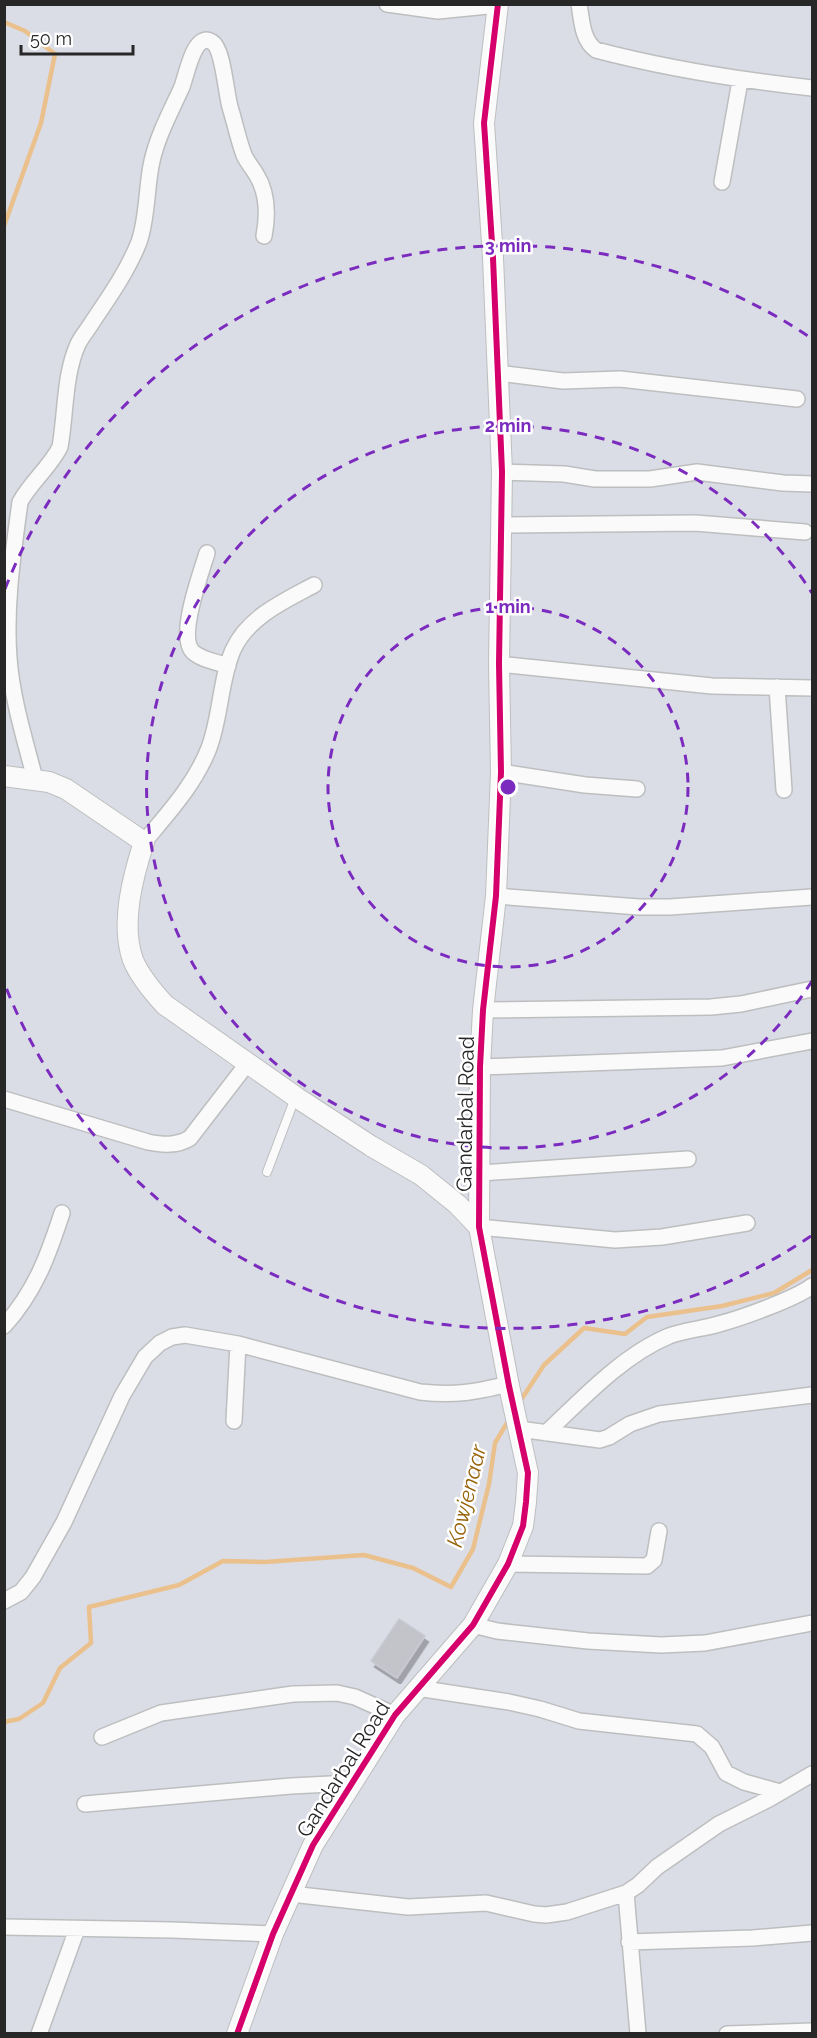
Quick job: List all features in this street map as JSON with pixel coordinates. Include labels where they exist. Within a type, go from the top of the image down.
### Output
[{"type":"street","points":[[387,4],[416,10],[438,11],[498,5]]},
{"type":"street","points":[[579,4],[585,38],[596,50],[645,63],[740,81],[813,88]]},
{"type":"street","name":"Gandarbal Road","points":[[237,2034],[273,1934],[314,1845],[395,1715],[473,1625],[508,1564],[522,1526],[526,1502],[528,1473],[480,1227],[480,1067],[483,1010],[496,896],[501,772],[499,664],[502,472],[484,123],[498,5]]},
{"type":"street","points":[[35,779],[14,691],[9,658],[9,589],[20,502],[26,490],[56,455],[60,447],[68,380],[78,344],[118,282],[140,239],[151,162],[161,130],[182,88],[190,59],[201,42],[205,40],[213,42],[216,46],[240,145],[264,193],[266,210],[264,236]]},
{"type":"street","points":[[722,182],[740,81]]},
{"type":"street","points":[[498,374],[563,381],[620,379],[797,399]]},
{"type":"street","points":[[502,472],[564,474],[595,479],[636,479],[698,472],[752,480],[813,484]]},
{"type":"street","points":[[501,525],[695,524],[805,532]]},
{"type":"street","points":[[207,553],[195,593],[188,641],[194,653],[228,666]]},
{"type":"street","points":[[314,585],[276,604],[247,630],[234,648],[212,737],[197,773],[188,790],[144,842],[130,895],[130,943],[134,961],[152,990],[165,1005],[247,1064],[371,1146],[421,1175],[457,1204],[480,1227],[615,1240],[662,1237],[747,1223]]},
{"type":"street","points":[[499,664],[712,686],[813,687]]},
{"type":"street","points":[[777,687],[784,790]]},
{"type":"street","points":[[501,772],[585,785],[638,789]]},
{"type":"street","points":[[4,776],[35,779],[66,789],[144,842]]},
{"type":"street","points":[[496,896],[639,907],[813,897]]},
{"type":"street","points":[[483,1010],[711,1007],[750,1003],[813,989]]},
{"type":"street","points":[[480,1067],[722,1058],[813,1041]]},
{"type":"street","points":[[4,1099],[148,1142],[164,1145],[177,1144],[190,1138],[247,1064]]},
{"type":"street","points":[[480,1173],[688,1160]]},
{"type":"street","points":[[4,1326],[15,1314],[41,1271],[62,1213]]},
{"type":"street","points":[[546,1433],[594,1388],[654,1344],[670,1336],[736,1319],[790,1298],[813,1286]]},
{"type":"street","points":[[4,1601],[21,1592],[33,1577],[64,1522],[122,1396],[145,1357],[160,1343],[172,1337],[185,1335],[238,1344],[420,1392],[446,1395],[466,1394],[509,1385]]},
{"type":"street","points":[[234,1421],[238,1344]]},
{"type":"street","points":[[519,1429],[600,1440],[630,1424],[659,1414],[813,1395]]},
{"type":"street","points":[[508,1564],[647,1566],[654,1560],[659,1531]]},
{"type":"street","points":[[473,1625],[497,1631],[588,1641],[661,1645],[705,1643],[813,1623]]},
{"type":"street","points":[[417,1688],[509,1702],[579,1721],[697,1734],[712,1747],[726,1773],[744,1782],[780,1792]]},
{"type":"street","points":[[102,1737],[161,1713],[293,1694],[337,1693],[355,1697],[395,1715]]},
{"type":"street","points":[[291,1894],[408,1907],[486,1903],[534,1914],[567,1912],[626,1893],[657,1867],[719,1824],[813,1774]]},
{"type":"street","points":[[85,1804],[351,1783]]},
{"type":"street","points":[[626,1893],[638,2034]]},
{"type":"street","points":[[4,1927],[273,1934]]},
{"type":"street","points":[[39,2034],[77,1929]]},
{"type":"street","points":[[629,1942],[753,1938],[813,1933]]},
{"type":"street","points":[[727,2034],[813,2031]]},
{"type":"lane","points":[[267,1172],[296,1097]]},
{"type":"building","points":[[399,1619],[425,1636],[397,1678],[371,1661]]},
{"type":"waterway","points":[[4,22],[25,31],[55,54],[41,123],[4,226]]},
{"type":"waterway","name":"Kowjenaar","points":[[519,1403],[544,1365],[584,1328],[625,1334],[647,1317],[722,1306],[774,1293],[812,1270]]},
{"type":"waterway","name":"Kowjenaar","points":[[4,1722],[19,1719],[43,1703],[60,1668],[91,1643],[89,1607],[179,1585],[223,1561],[265,1562],[364,1555],[413,1568],[451,1587],[473,1549],[489,1484],[495,1443],[510,1418]]},
{"type":"cycle path","points":[[237,2034],[273,1934],[313,1845],[395,1715],[473,1625],[508,1564],[523,1526],[528,1473],[479,1227],[480,1067],[483,1010],[496,896],[501,772],[499,664],[502,472],[493,258],[484,123],[498,4]]}]
